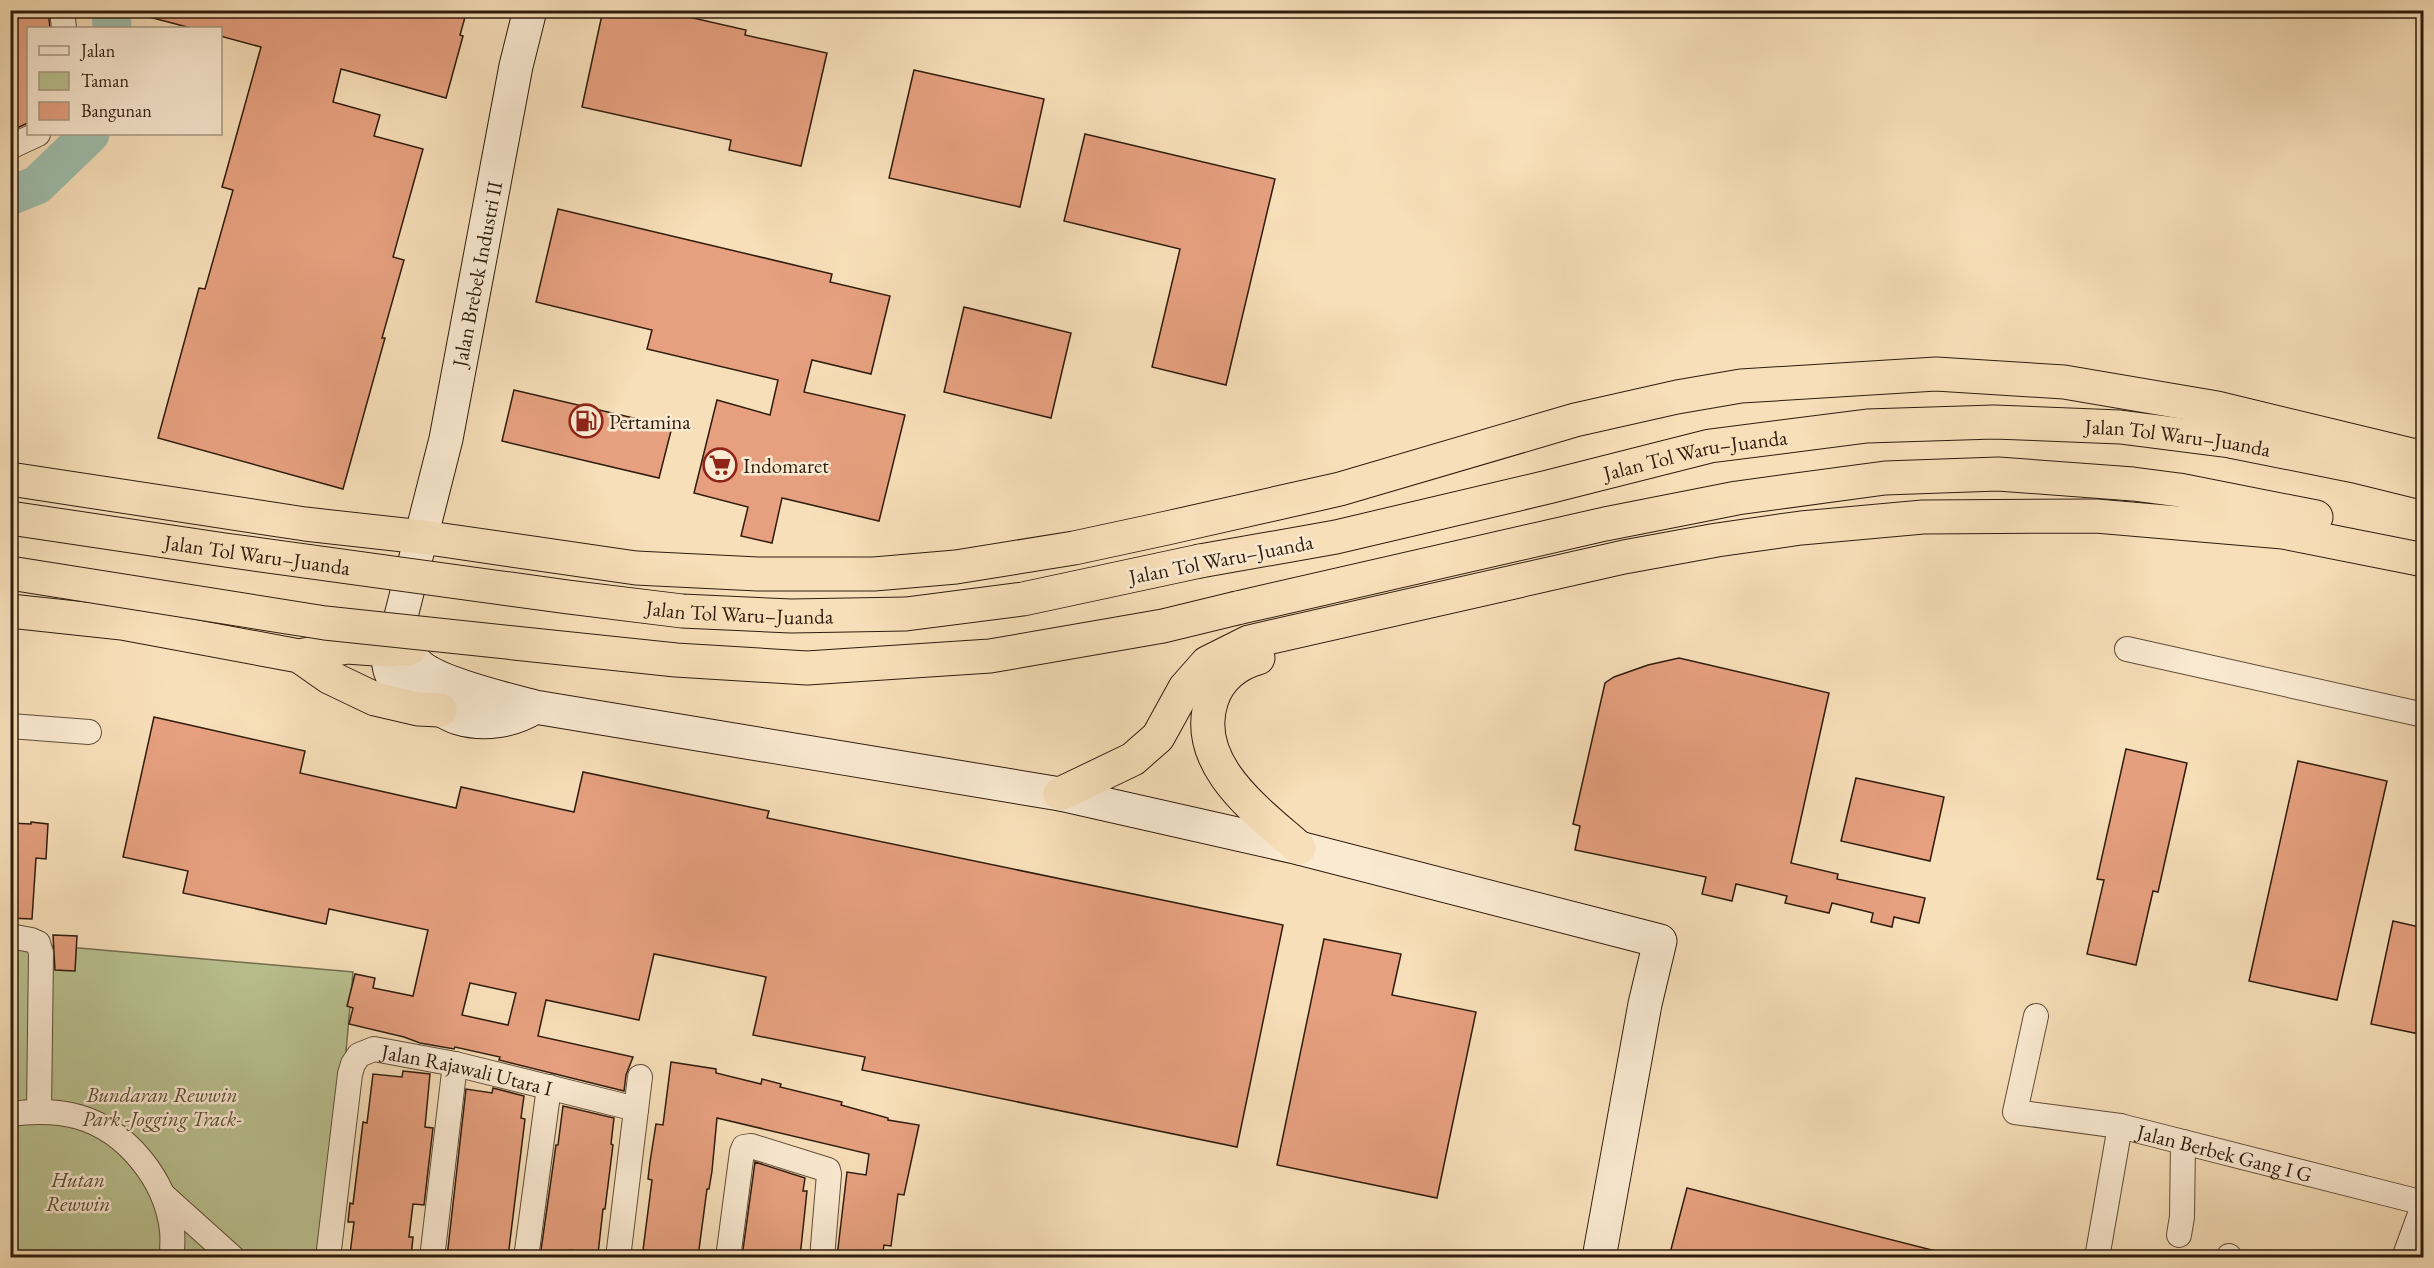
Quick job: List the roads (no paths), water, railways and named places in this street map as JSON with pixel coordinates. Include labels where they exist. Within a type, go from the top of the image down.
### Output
[{"type":"highway","points":[[10,479],[305,525],[422,537],[636,568],[758,574],[874,574],[956,567],[1074,548],[1340,489],[1575,420],[1677,397],[1741,386],[1936,374],[2064,382],[2217,408],[2424,458]]},
{"type":"highway","name":"Jalan Tol Waru–Juanda","points":[[10,518],[568,597],[682,610],[791,616],[918,613],[1023,599],[1200,561],[1336,537],[1710,446],[1867,426],[1995,422],[2120,427],[2230,441],[2355,466],[2424,483]]},
{"type":"highway","points":[[10,573],[325,623],[676,660],[807,668],[990,656],[1163,626],[1605,524],[1737,498],[1885,478],[1998,474],[2133,484],[2179,490],[2261,506],[2424,542]]},
{"type":"highway","points":[[1060,794],[1133,759],[1158,736],[1185,688],[1207,663],[1249,642],[1548,574],[1717,540],[1801,528],[1923,517],[2096,516],[2283,532],[2424,560]]},
{"type":"highway","points":[[1299,848],[1247,802],[1218,764],[1207,734],[1208,710],[1215,690],[1226,675],[1244,662],[1274,653],[1463,609],[1548,574]]},
{"type":"highway","points":[[10,611],[122,623],[299,656],[347,647],[399,642]]},
{"type":"highway","points":[[299,656],[329,677],[375,699],[418,709],[440,710]]},
{"type":"street","points":[[62,10],[64,27]]},
{"type":"street","name":"Jalan Brebek Industri II","points":[[399,642],[446,439],[516,66],[530,10]]},
{"type":"street","points":[[10,147],[36,135]]},
{"type":"street","points":[[535,707],[519,717],[482,721],[458,718],[408,694],[393,679],[387,666],[399,642],[423,668],[451,682],[535,707],[1060,794],[1299,848],[1660,941],[1644,1004],[1599,1257]]},
{"type":"street","points":[[2127,649],[2424,715]]},
{"type":"street","points":[[10,726],[89,732]]},
{"type":"street","points":[[10,936],[38,943],[41,953],[39,1111]]},
{"type":"street","points":[[2036,1016],[2015,1112],[2120,1126]]},
{"type":"street","name":"Jalan Rajawali Utara I","points":[[328,1257],[352,1064],[359,1055],[374,1049],[455,1064],[636,1108]]},
{"type":"street","points":[[432,1257],[455,1064]]},
{"type":"street","points":[[618,1257],[640,1077]]},
{"type":"street","points":[[526,1257],[549,1087]]},
{"type":"street","points":[[10,1114],[39,1111],[80,1118],[114,1134],[142,1160],[163,1195],[172,1230],[172,1257]]},
{"type":"street","name":"Jalan Berbek Gang I G","points":[[2097,1257],[2101,1222],[2120,1126],[2424,1203]]},
{"type":"street","points":[[2179,1235],[2182,1217],[2183,1142]]},
{"type":"street","points":[[728,1257],[742,1152],[744,1148],[751,1146],[828,1170],[822,1257]]},
{"type":"street","points":[[163,1195],[233,1257]]},
{"type":"street","points":[[2404,1257],[2424,1203]]},
{"type":"waterway","points":[[111,10],[112,27]]},
{"type":"waterway","points":[[10,196],[37,185],[89,135]]},
{"type":"place","name":"Pertamina","points":[[586,421]]},
{"type":"place","name":"Indomaret","points":[[720,465]]},
{"type":"park label","name":"Bundaran Rewwin Park -Jogging Track-","points":[[162,1106]]},
{"type":"park label","name":"Hutan Rewwin","points":[[78,1191]]}]
